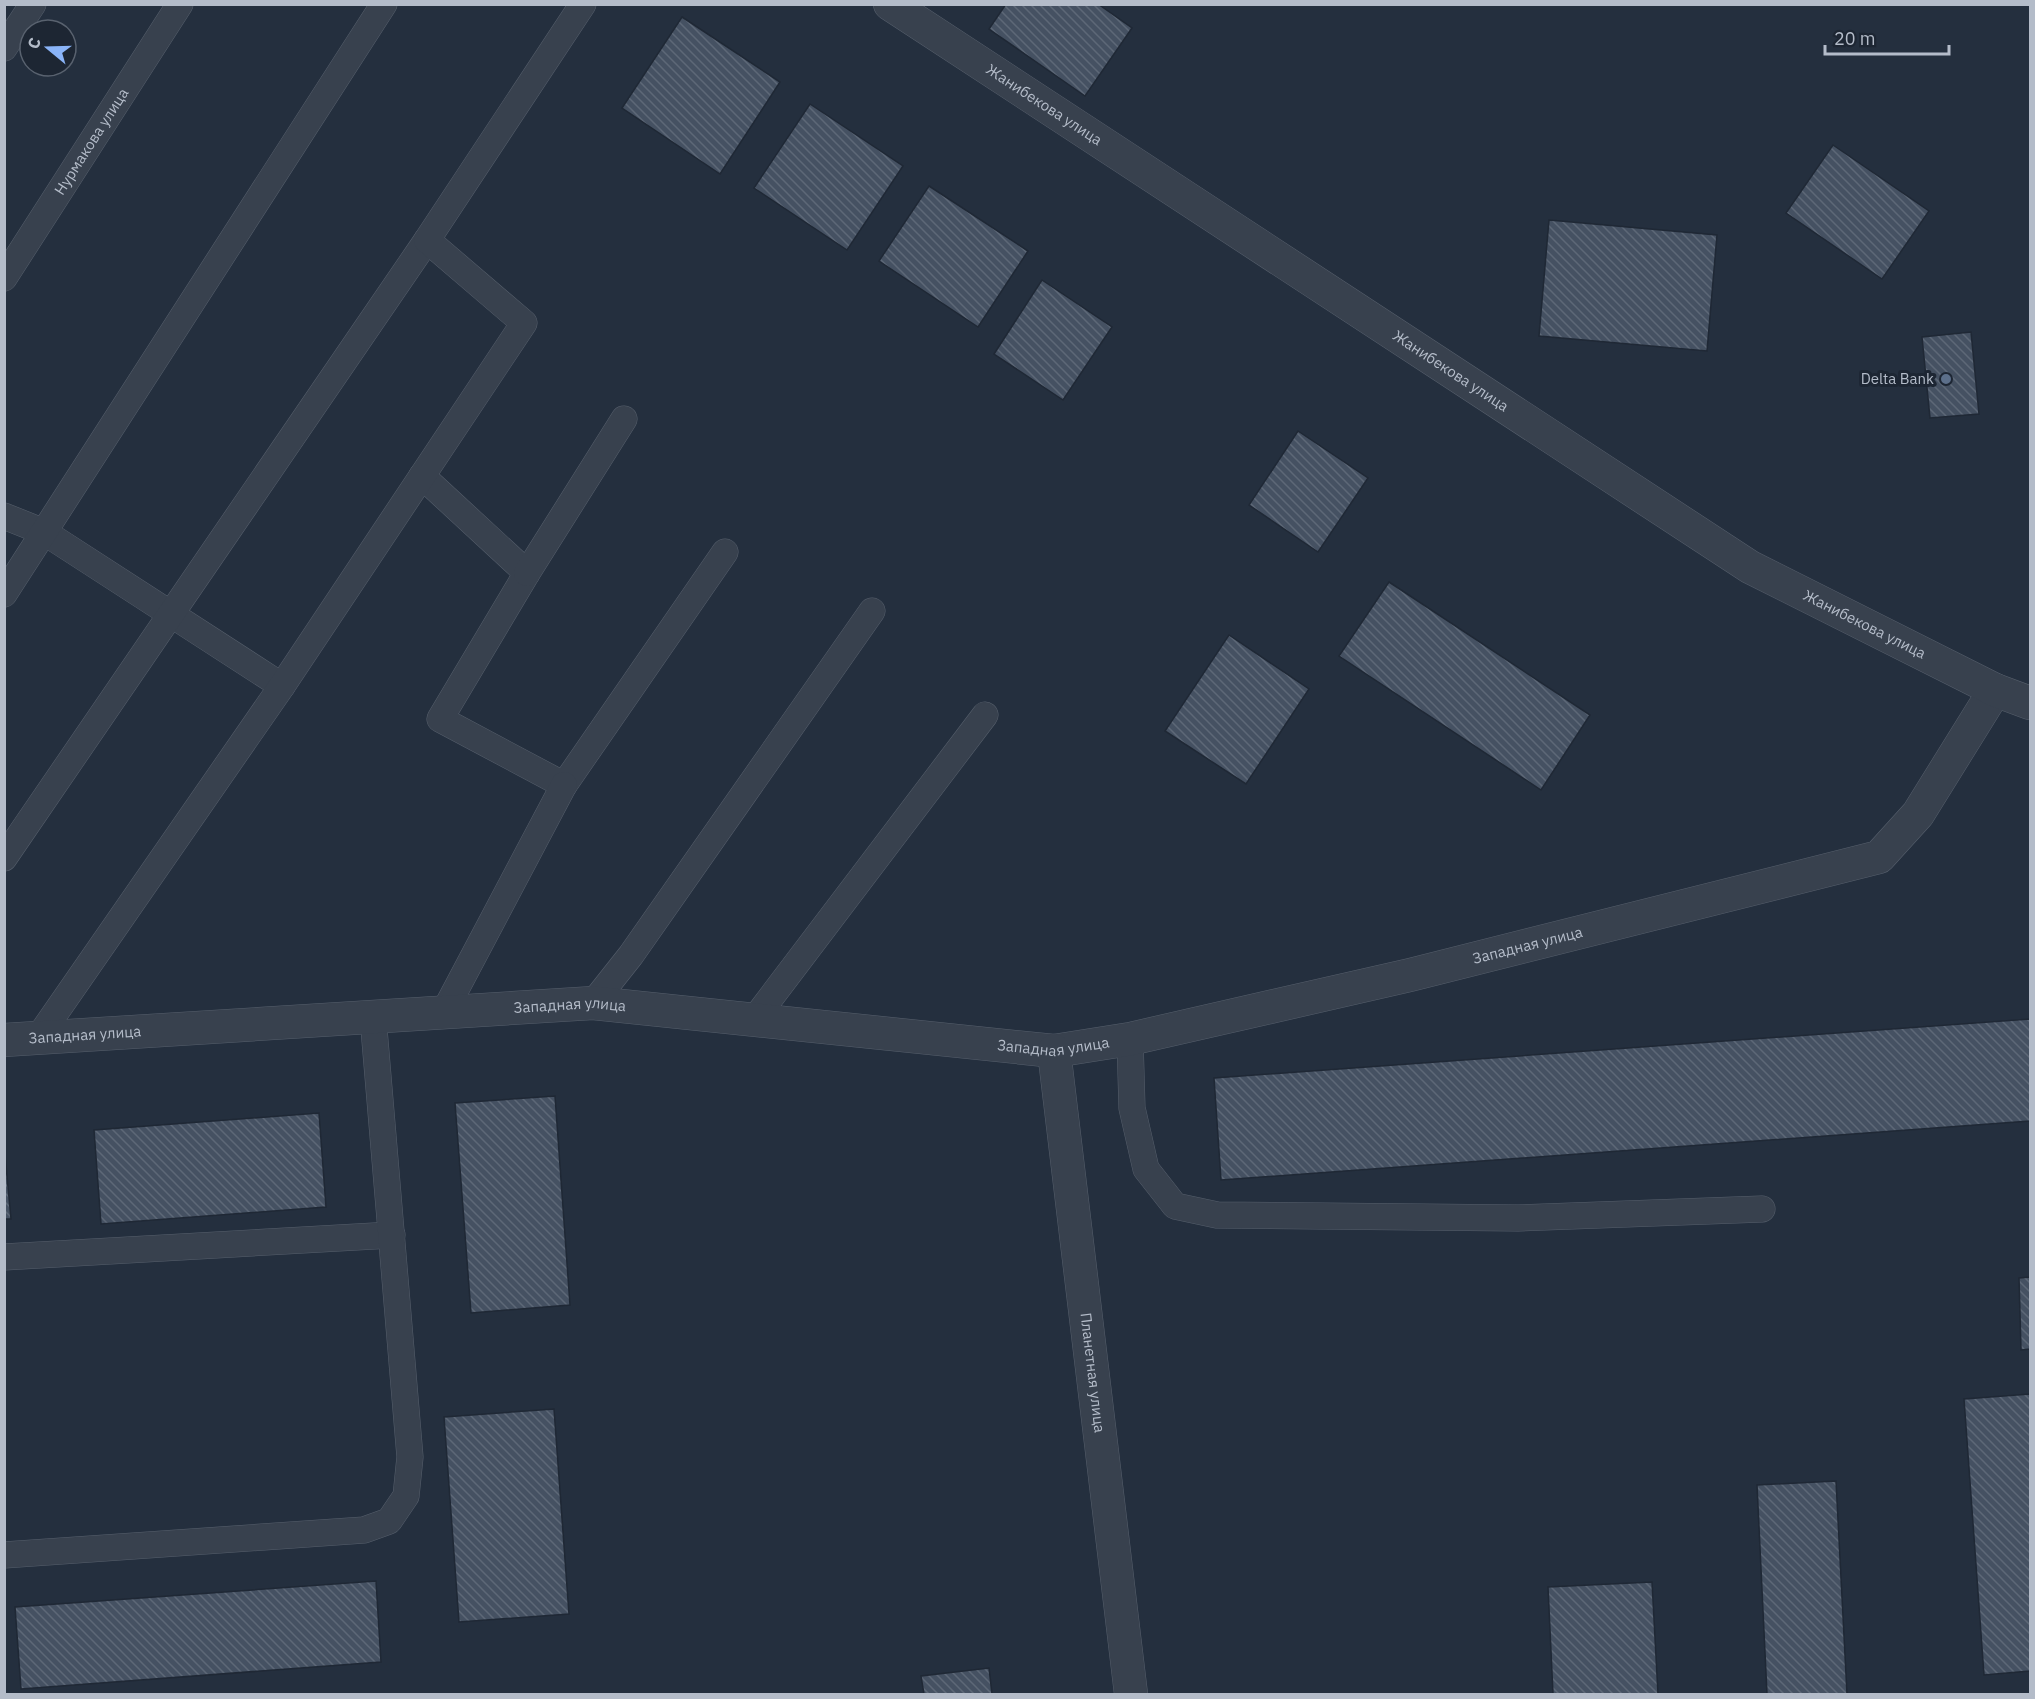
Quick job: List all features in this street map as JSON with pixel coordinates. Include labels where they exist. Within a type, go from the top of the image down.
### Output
[{"type":"street","name":"Жанибекова улица","points":[[890,4],[1750,567],[1995,690],[2031,703]]},
{"type":"street","name":"Западная улица","points":[[4,1040],[593,1003],[1054,1051],[1130,1039],[1410,975],[1880,857],[1918,814],[1995,690]]},
{"type":"street","name":"Планетная улица","points":[[1054,1051],[1131,1695]]},
{"type":"lane","points":[[4,48],[33,4]]},
{"type":"lane","name":"Нурмакова улица","points":[[4,278],[180,4]]},
{"type":"lane","points":[[4,594],[384,4]]},
{"type":"lane","points":[[4,858],[427,240],[583,4]]},
{"type":"lane","points":[[38,1038],[282,686],[524,323],[427,240]]},
{"type":"lane","points":[[564,785],[440,719],[527,573],[624,419]]},
{"type":"lane","points":[[422,476],[527,573]]},
{"type":"lane","points":[[4,516],[45,532],[282,686]]},
{"type":"lane","points":[[444,1012],[564,785],[725,552]]},
{"type":"lane","points":[[593,1003],[631,955],[872,611]]},
{"type":"lane","points":[[753,1021],[986,716]]},
{"type":"lane","points":[[4,1556],[364,1530],[389,1521],[406,1496],[410,1457],[373,1017]]},
{"type":"lane","points":[[1130,1039],[1132,1108],[1146,1169],[1175,1206],[1217,1215],[1518,1218],[1762,1209]]},
{"type":"lane","points":[[4,1257],[392,1235]]},
{"type":"building","points":[[1006,4],[1098,4],[1132,28],[1085,96],[989,29]]},
{"type":"building","points":[[682,17],[780,82],[720,174],[622,108]]},
{"type":"building","points":[[810,104],[903,166],[847,250],[754,188]]},
{"type":"building","points":[[1833,145],[1929,211],[1882,279],[1786,213]]},
{"type":"building","points":[[929,186],[1028,251],[978,327],[879,261]]},
{"type":"building","points":[[1549,220],[1717,235],[1707,351],[1539,336]]},
{"type":"building","points":[[1042,280],[1112,327],[1063,400],[994,354]]},
{"type":"building","points":[[1971,332],[1979,414],[1930,418],[1922,337]]},
{"type":"building","points":[[1298,431],[1368,478],[1318,552],[1249,505]]},
{"type":"building","points":[[1389,582],[1590,715],[1541,790],[1339,656]]},
{"type":"building","points":[[1229,635],[1309,689],[1246,784],[1165,731]]},
{"type":"building","points":[[2030,1019],[2030,1121],[1221,1180],[1214,1078]]},
{"type":"building","points":[[555,1096],[570,1305],[471,1313],[455,1103]]},
{"type":"building","points":[[319,1113],[326,1207],[101,1224],[94,1130]]},
{"type":"building","points":[[4,1144],[11,1219],[4,1219]]},
{"type":"building","points":[[2030,1277],[2030,1349],[2021,1350],[2019,1278]]},
{"type":"building","points":[[2030,1394],[2030,1671],[1984,1675],[1964,1399]]},
{"type":"building","points":[[554,1409],[569,1614],[459,1622],[444,1417]]},
{"type":"building","points":[[1836,1481],[1847,1694],[1767,1694],[1757,1485]]},
{"type":"building","points":[[376,1581],[381,1662],[21,1689],[15,1607]]},
{"type":"building","points":[[1652,1582],[1658,1694],[1553,1694],[1548,1587]]},
{"type":"building","points":[[989,1668],[992,1694],[924,1694],[921,1676]]},
{"type":"place","name":"Delta Bank","points":[[1946,379]]}]
